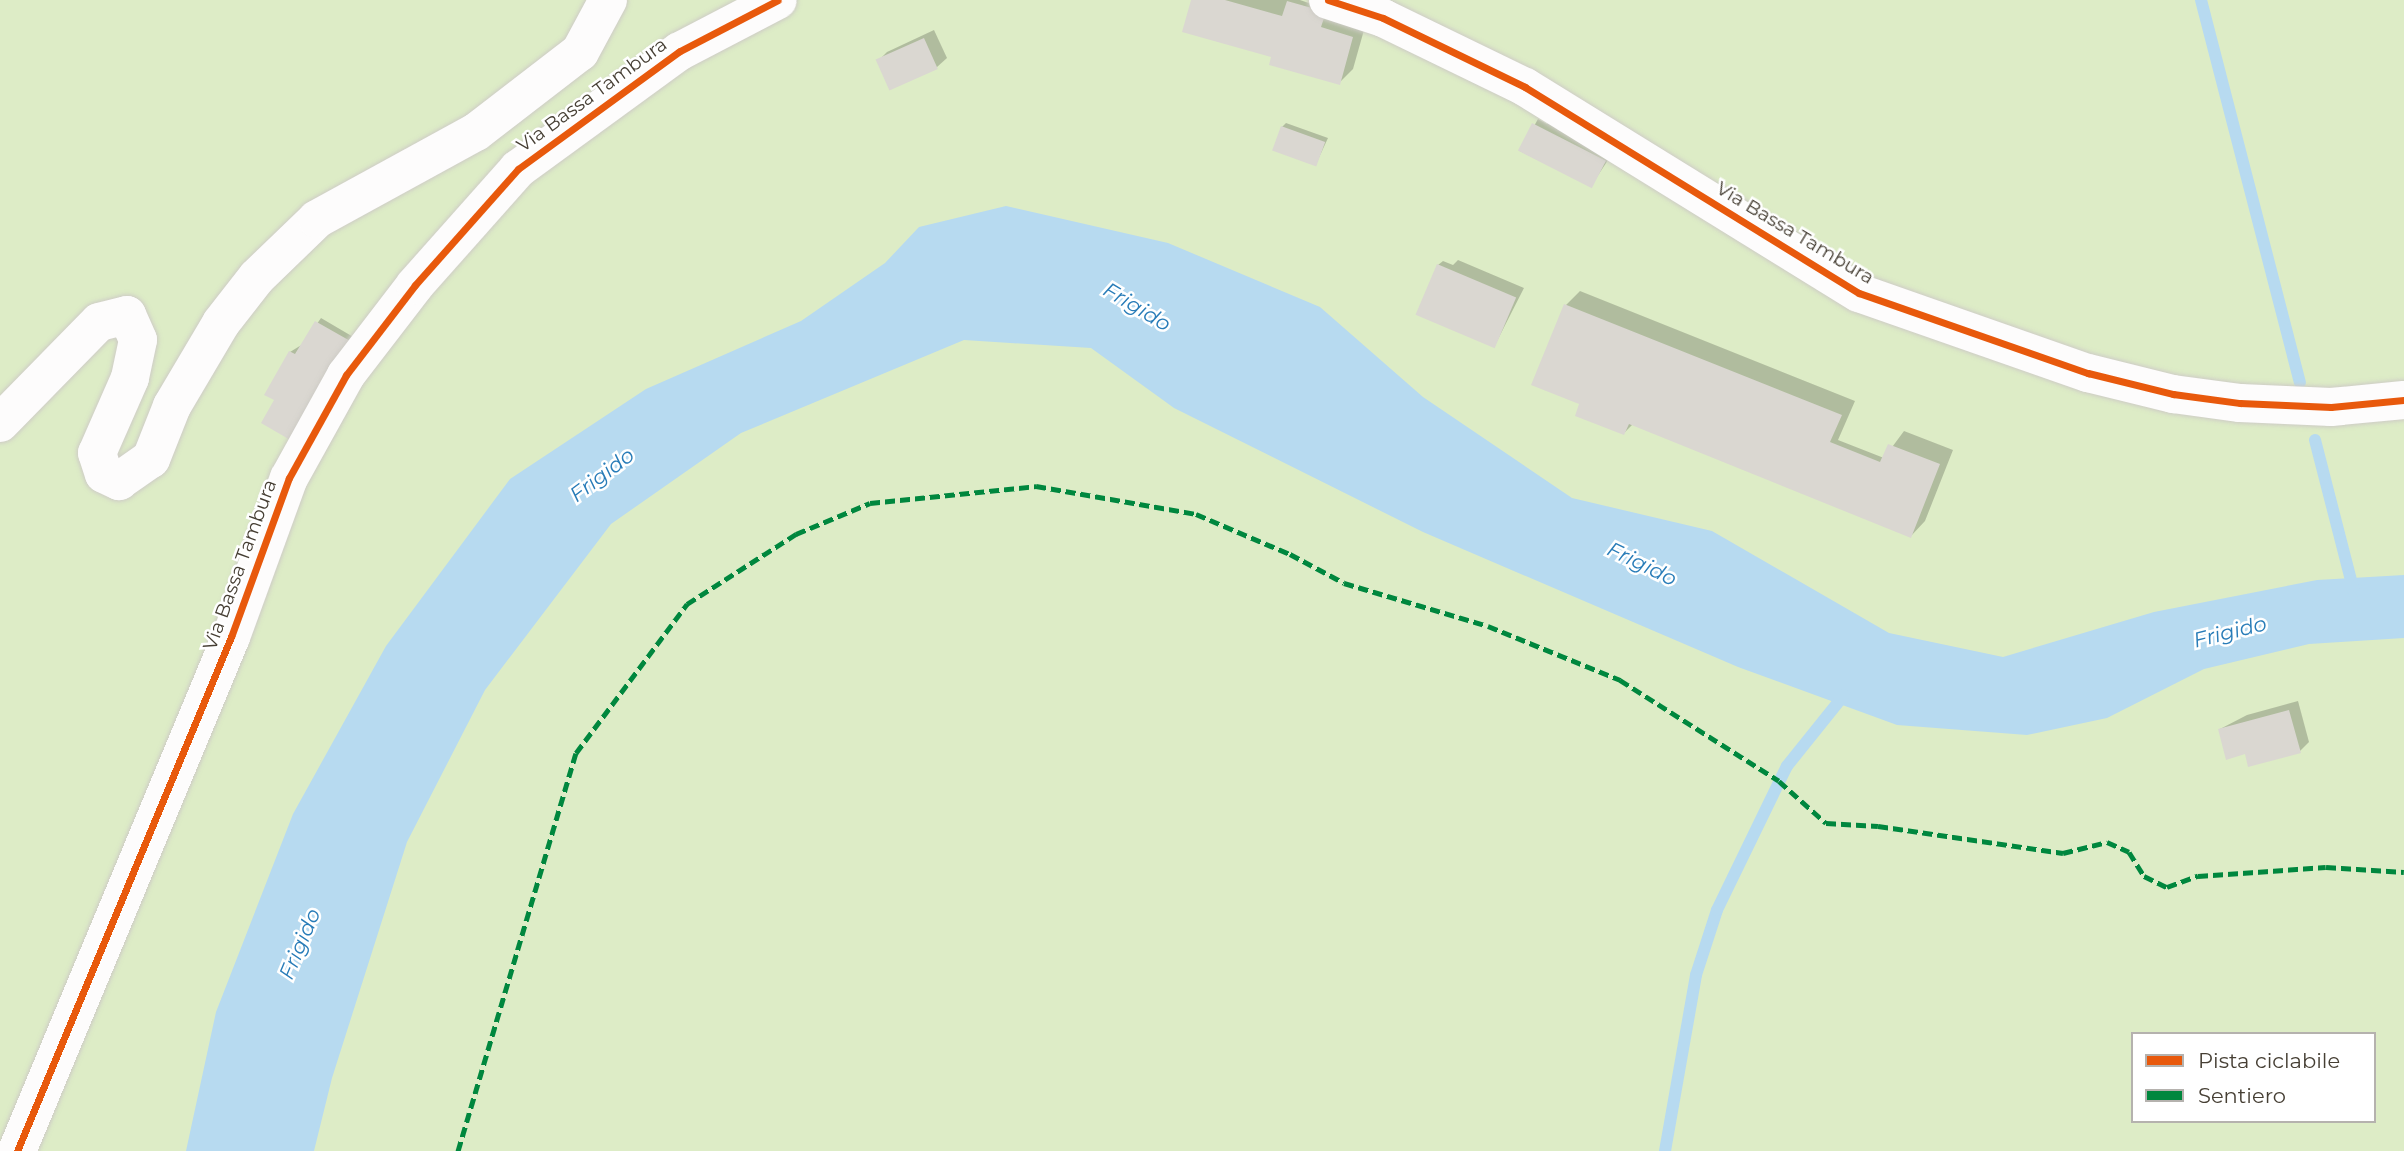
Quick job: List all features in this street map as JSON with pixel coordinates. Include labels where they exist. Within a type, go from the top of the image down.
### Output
[{"type":"street","points":[[0,423],[99,322],[127,315],[138,340],[130,378],[97,453],[104,474],[119,481],[151,459],[172,406],[221,323],[257,277],[317,219],[476,132],[580,52],[608,0]]},
{"type":"street","name":"Via Bassa Tambura","points":[[17,1151],[232,637],[289,478],[346,375],[415,285],[518,169],[680,51],[778,0]]},
{"type":"street","name":"Via Bassa Tambura","points":[[1328,0],[1382,18],[1525,87],[1860,293],[2088,373],[2173,394],[2240,403],[2331,407],[2404,400]]},
{"type":"green space","points":[[0,0],[2404,0],[2404,1151],[0,1151]]},
{"type":"water","name":"Frigido","points":[[1006,206],[1168,243],[1320,307],[1423,397],[1572,498],[1712,531],[1889,633],[2003,657],[2154,612],[2317,580],[2404,575],[2404,638],[2309,644],[2204,669],[2107,718],[2027,735],[1897,725],[1738,667],[1423,532],[1174,408],[1091,348],[964,340],[741,433],[611,524],[485,690],[407,842],[332,1078],[314,1151],[186,1151],[216,1012],[293,814],[386,646],[510,479],[646,389],[801,321],[885,263],[919,227]]},
{"type":"building","points":[[1191,0],[1225,0],[1282,16],[1287,1],[1326,12],[1321,27],[1353,37],[1340,85],[1269,65],[1271,57],[1182,32]]},
{"type":"building","points":[[924,38],[938,69],[889,91],[876,60]]},
{"type":"building","points":[[1532,123],[1606,161],[1592,188],[1518,151]]},
{"type":"building","points":[[1281,126],[1325,142],[1316,167],[1272,150]]},
{"type":"building","points":[[1437,264],[1516,298],[1495,348],[1416,315]]},
{"type":"building","points":[[1564,304],[1842,415],[1830,442],[1880,462],[1888,444],[1940,464],[1911,538],[1629,424],[1624,435],[1575,416],[1579,404],[1531,385]]},
{"type":"building","points":[[315,321],[352,342],[292,441],[261,423],[274,400],[264,395],[289,351],[295,354]]},
{"type":"building","points":[[2289,710],[2301,753],[2248,767],[2245,754],[2226,760],[2218,729]]},
{"type":"waterway","points":[[2201,0],[2300,382]]},
{"type":"waterway","points":[[2315,440],[2354,592]]},
{"type":"waterway","points":[[1665,1151],[1696,975],[1717,910],[1787,766],[1844,695]]},
{"type":"marked path","points":[[458,1151],[576,753],[687,604],[796,534],[870,503],[1036,486],[1196,514],[1290,554],[1344,583],[1488,626],[1620,680],[1779,781],[1826,823],[1878,826],[2063,853],[2107,842],[2129,852],[2144,876],[2167,887],[2198,876],[2326,867],[2404,872]]},
{"type":"cycle path","points":[[17,1151],[231,637],[289,478],[346,375],[415,285],[518,169],[680,51],[778,0]]},
{"type":"cycle path","points":[[1328,0],[1383,18],[1525,87],[1859,293],[2088,373],[2173,394],[2240,403],[2331,407],[2404,400]]}]
